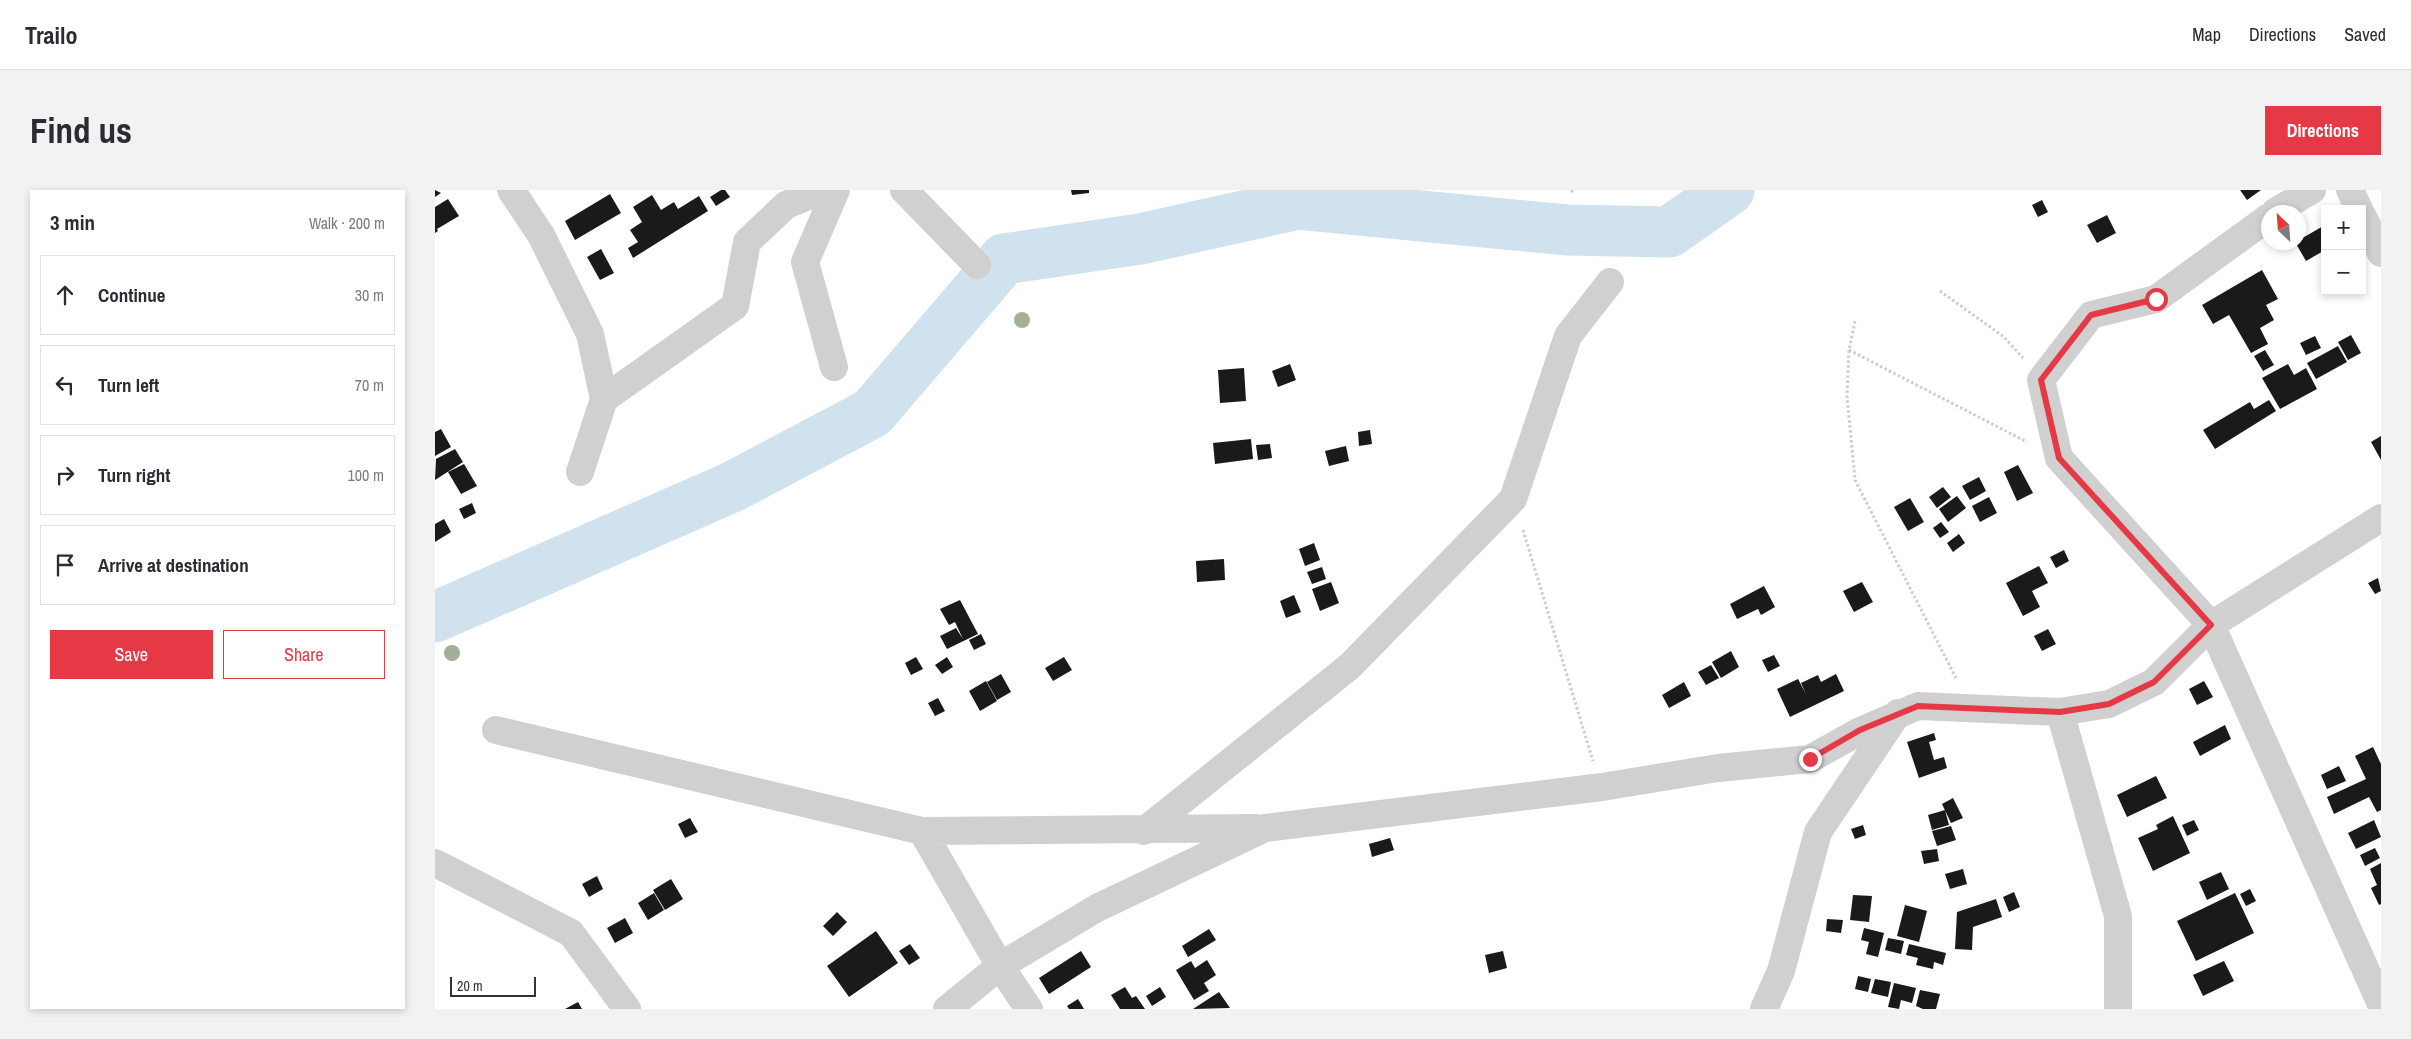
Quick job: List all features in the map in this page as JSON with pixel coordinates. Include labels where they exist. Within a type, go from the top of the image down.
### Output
[{"type":"street","points":[[511,190],[541,236],[590,334],[604,399],[580,472]]},
{"type":"street","points":[[604,399],[735,306],[747,242],[785,204],[823,190]]},
{"type":"street","points":[[834,367],[805,262],[836,190]]},
{"type":"street","points":[[904,190],[977,265]]},
{"type":"street","points":[[2287,205],[2312,190]]},
{"type":"street","points":[[2350,190],[2357,205]]},
{"type":"street","points":[[2261,223],[2156,299],[2091,315],[2041,380],[2059,458],[2211,625],[2381,1004]]},
{"type":"street","points":[[2366,223],[2381,253]]},
{"type":"street","points":[[1144,831],[1350,666],[1513,499],[1568,336],[1611,282]]},
{"type":"street","points":[[496,730],[922,832],[1144,831],[1265,828],[1601,787],[1719,768],[1810,759],[1860,730],[1918,706],[2060,712],[2109,704],[2154,682],[2211,625],[2381,518]]},
{"type":"street","points":[[2060,712],[2119,916],[2118,1009]]},
{"type":"street","points":[[1764,1009],[1781,971],[1818,832],[1898,713]]},
{"type":"street","points":[[947,1009],[1001,966],[1097,908],[1265,828]]},
{"type":"street","points":[[922,832],[1001,966],[1029,1009]]},
{"type":"street","points":[[435,863],[571,934],[627,1009]]},
{"type":"path","points":[[1940,291],[2004,337],[2041,380]]},
{"type":"path","points":[[1855,321],[1849,350],[1847,396],[1855,480],[1971,707]]},
{"type":"path","points":[[1849,350],[1970,414],[2059,458]]},
{"type":"path","points":[[1513,499],[1601,787]]},
{"type":"building","points":[[435,190],[441,193],[435,197]]},
{"type":"building","points":[[721,190],[725,190],[730,197],[716,206],[710,197]]},
{"type":"building","points":[[1071,190],[1089,190],[1089,193],[1072,195]]},
{"type":"building","points":[[2240,190],[2261,190],[2247,200]]},
{"type":"building","points":[[610,194],[621,213],[575,240],[565,221]]},
{"type":"building","points":[[652,195],[661,210],[674,202],[678,209],[699,196],[708,211],[633,258],[628,248],[638,242],[630,230],[642,222],[633,207]]},
{"type":"building","points":[[448,199],[459,216],[437,229],[438,231],[435,233],[435,207]]},
{"type":"building","points":[[2042,200],[2048,212],[2038,217],[2032,205]]},
{"type":"building","points":[[2107,215],[2116,233],[2097,243],[2087,225]]},
{"type":"building","points":[[2321,227],[2321,252],[2306,261],[2300,250],[2306,250],[2306,236]]},
{"type":"building","points":[[601,249],[614,273],[600,280],[587,257]]},
{"type":"building","points":[[2262,270],[2278,299],[2266,305],[2274,320],[2260,328],[2268,344],[2251,353],[2229,315],[2213,324],[2202,305]]},
{"type":"building","points":[[2351,335],[2361,353],[2348,360],[2338,342]]},
{"type":"building","points":[[2315,336],[2321,348],[2306,355],[2300,343]]},
{"type":"building","points":[[2338,346],[2347,362],[2316,379],[2307,363]]},
{"type":"building","points":[[2265,350],[2274,365],[2263,371],[2254,356]]},
{"type":"building","points":[[1290,364],[1296,380],[1278,387],[1272,371]]},
{"type":"building","points":[[2288,364],[2294,375],[2306,368],[2317,389],[2280,409],[2262,378]]},
{"type":"building","points":[[1244,368],[1246,401],[1220,403],[1218,370]]},
{"type":"building","points":[[2269,400],[2276,411],[2215,449],[2203,430],[2250,402],[2254,409]]},
{"type":"building","points":[[441,429],[451,447],[435,456],[435,432]]},
{"type":"building","points":[[1370,430],[1372,444],[1359,446],[1358,432]]},
{"type":"building","points":[[2381,436],[2381,460],[2371,442]]},
{"type":"building","points":[[1251,439],[1253,459],[1215,464],[1213,443]]},
{"type":"building","points":[[1270,444],[1272,458],[1258,460],[1256,445]]},
{"type":"building","points":[[1346,446],[1349,461],[1329,466],[1325,451]]},
{"type":"building","points":[[455,449],[463,462],[435,480],[436,459]]},
{"type":"building","points":[[464,464],[477,486],[461,494],[448,472]]},
{"type":"building","points":[[2018,465],[2033,493],[2017,501],[2004,472]]},
{"type":"building","points":[[1979,477],[1986,491],[1970,500],[1962,486]]},
{"type":"building","points":[[1943,487],[1951,497],[1937,508],[1929,497]]},
{"type":"building","points":[[1957,496],[1966,508],[1948,522],[1939,509]]},
{"type":"building","points":[[1989,497],[1997,513],[1980,522],[1972,506]]},
{"type":"building","points":[[1910,498],[1924,522],[1908,531],[1894,507]]},
{"type":"building","points":[[472,503],[476,513],[464,519],[459,509]]},
{"type":"building","points":[[444,519],[451,532],[435,542],[435,524]]},
{"type":"building","points":[[1941,522],[1949,532],[1940,538],[1933,528]]},
{"type":"building","points":[[1959,534],[1965,543],[1953,552],[1947,543]]},
{"type":"building","points":[[1314,543],[1320,560],[1305,566],[1299,549]]},
{"type":"building","points":[[2064,550],[2069,561],[2056,568],[2050,557]]},
{"type":"building","points":[[1224,559],[1225,580],[1197,582],[1196,561]]},
{"type":"building","points":[[2039,566],[2048,583],[2032,591],[2040,607],[2023,616],[2006,583]]},
{"type":"building","points":[[1322,567],[1326,579],[1312,584],[1307,572]]},
{"type":"building","points":[[2378,578],[2381,591],[2375,594],[2368,583]]},
{"type":"building","points":[[1331,582],[1339,603],[1320,611],[1312,589]]},
{"type":"building","points":[[1862,582],[1873,602],[1854,612],[1843,591]]},
{"type":"building","points":[[1764,586],[1775,607],[1761,615],[1758,609],[1737,619],[1730,604]]},
{"type":"building","points":[[1294,595],[1301,612],[1286,618],[1280,601]]},
{"type":"building","points":[[960,600],[978,634],[947,649],[940,636],[956,628],[963,639],[955,622],[949,625],[940,609]]},
{"type":"building","points":[[2048,629],[2056,644],[2042,651],[2034,636]]},
{"type":"building","points":[[981,634],[986,644],[974,650],[969,640]]},
{"type":"building","points":[[1731,651],[1739,667],[1721,678],[1712,662]]},
{"type":"building","points":[[1774,655],[1780,666],[1768,672],[1762,660]]},
{"type":"building","points":[[916,657],[923,669],[911,675],[905,663]]},
{"type":"building","points":[[947,657],[953,667],[942,674],[935,665]]},
{"type":"building","points":[[1064,657],[1072,670],[1053,681],[1045,668]]},
{"type":"building","points":[[1711,665],[1719,678],[1706,685],[1698,672]]},
{"type":"building","points":[[1001,674],[1011,692],[997,700],[987,682]]},
{"type":"building","points":[[1836,674],[1844,691],[1790,717],[1777,689],[1798,679],[1806,694],[1801,683],[1818,675],[1821,682]]},
{"type":"building","points":[[986,681],[997,701],[980,711],[969,691]]},
{"type":"building","points":[[2204,681],[2213,697],[2197,705],[2189,689]]},
{"type":"building","points":[[1684,682],[1691,696],[1669,708],[1662,695]]},
{"type":"building","points":[[938,698],[945,711],[935,716],[928,703]]},
{"type":"building","points":[[2225,725],[2231,739],[2200,756],[2193,742]]},
{"type":"building","points":[[1934,733],[1936,740],[1929,742],[1934,760],[1944,757],[1947,768],[1919,778],[1907,742]]},
{"type":"building","points":[[2373,747],[2381,764],[2381,810],[2377,812],[2369,797],[2334,814],[2327,797],[2366,779],[2355,756]]},
{"type":"building","points":[[2339,766],[2346,781],[2327,789],[2321,775]]},
{"type":"building","points":[[2156,776],[2167,798],[2127,817],[2117,795]]},
{"type":"building","points":[[1953,798],[1963,818],[1951,823],[1942,804]]},
{"type":"building","points":[[1945,810],[1949,825],[1932,830],[1928,815]]},
{"type":"building","points":[[2173,816],[2190,853],[2153,871],[2138,838],[2158,829],[2156,825]]},
{"type":"building","points":[[690,818],[698,832],[685,838],[678,824]]},
{"type":"building","points":[[2194,820],[2199,830],[2187,836],[2182,825]]},
{"type":"building","points":[[2374,820],[2381,837],[2356,849],[2348,833]]},
{"type":"building","points":[[1863,825],[1866,835],[1855,839],[1851,829]]},
{"type":"building","points":[[1951,826],[1956,840],[1937,846],[1932,831]]},
{"type":"building","points":[[1390,838],[1394,850],[1372,857],[1369,844]]},
{"type":"building","points":[[2375,848],[2380,858],[2365,866],[2360,855]]},
{"type":"building","points":[[1937,849],[1939,861],[1924,864],[1921,851]]},
{"type":"building","points":[[2381,863],[2381,904],[2379,905],[2371,888],[2377,885],[2370,869]]},
{"type":"building","points":[[1963,869],[1967,884],[1950,889],[1945,874]]},
{"type":"building","points":[[2221,872],[2229,889],[2207,900],[2199,882]]},
{"type":"building","points":[[597,876],[603,889],[589,897],[582,884]]},
{"type":"building","points":[[671,879],[683,899],[665,910],[653,890]]},
{"type":"building","points":[[2250,889],[2256,901],[2246,906],[2240,894]]},
{"type":"building","points":[[2014,892],[2020,907],[2009,912],[2003,897]]},
{"type":"building","points":[[654,893],[664,910],[648,920],[638,903]]},
{"type":"building","points":[[2235,893],[2254,933],[2196,961],[2177,921]]},
{"type":"building","points":[[1853,895],[1872,896],[1869,922],[1850,920]]},
{"type":"building","points":[[1996,899],[2002,917],[1973,927],[1972,950],[1955,949],[1957,912]]},
{"type":"building","points":[[1905,905],[1927,911],[1919,942],[1897,936]]},
{"type":"building","points":[[837,912],[847,922],[833,936],[823,926]]},
{"type":"building","points":[[625,918],[633,933],[615,943],[607,928]]},
{"type":"building","points":[[1827,919],[1843,920],[1841,933],[1826,931]]},
{"type":"building","points":[[1864,928],[1884,933],[1878,957],[1866,954],[1869,942],[1861,940]]},
{"type":"building","points":[[1209,929],[1216,940],[1188,957],[1182,946]]},
{"type":"building","points":[[876,931],[898,963],[849,997],[827,966]]},
{"type":"building","points":[[1888,938],[1904,941],[1901,954],[1885,950]]},
{"type":"building","points":[[910,944],[920,958],[909,965],[899,951]]},
{"type":"building","points":[[1909,944],[1946,953],[1943,965],[1934,962],[1933,969],[1916,965],[1918,958],[1906,955]]},
{"type":"building","points":[[1081,951],[1091,967],[1049,994],[1039,978]]},
{"type":"building","points":[[1503,951],[1507,968],[1489,973],[1485,955]]},
{"type":"building","points":[[1207,960],[1216,975],[1204,983],[1209,991],[1194,1000],[1176,970],[1191,961],[1195,968]]},
{"type":"building","points":[[2224,961],[2234,981],[2203,996],[2193,975]]},
{"type":"building","points":[[1858,976],[1871,979],[1868,992],[1855,989]]},
{"type":"building","points":[[1875,979],[1891,982],[1888,997],[1871,993]]},
{"type":"building","points":[[1894,983],[1916,988],[1912,1003],[1901,1000],[1899,1009],[1888,1007]]},
{"type":"building","points":[[1125,987],[1132,998],[1136,996],[1145,1009],[1120,1009],[1111,995]]},
{"type":"building","points":[[1160,987],[1166,997],[1152,1006],[1146,996]]},
{"type":"building","points":[[1920,990],[1940,994],[1936,1009],[1923,1009],[1916,1006]]},
{"type":"building","points":[[1219,992],[1230,1008],[1193,1009]]},
{"type":"building","points":[[1078,999],[1084,1009],[1069,1009],[1067,1006]]},
{"type":"building","points":[[578,1002],[582,1009],[565,1009]]},
{"type":"waterway","points":[[435,617],[732,487],[872,413],[1004,259],[1140,239],[1298,204],[1567,230],[1669,232],[1729,190]]},
{"type":"route","points":[[1810,759],[1860,730],[1918,706],[2060,712],[2109,704],[2154,682],[2211,625],[2059,458],[2041,380],[2091,315],[2156,299]]}]
